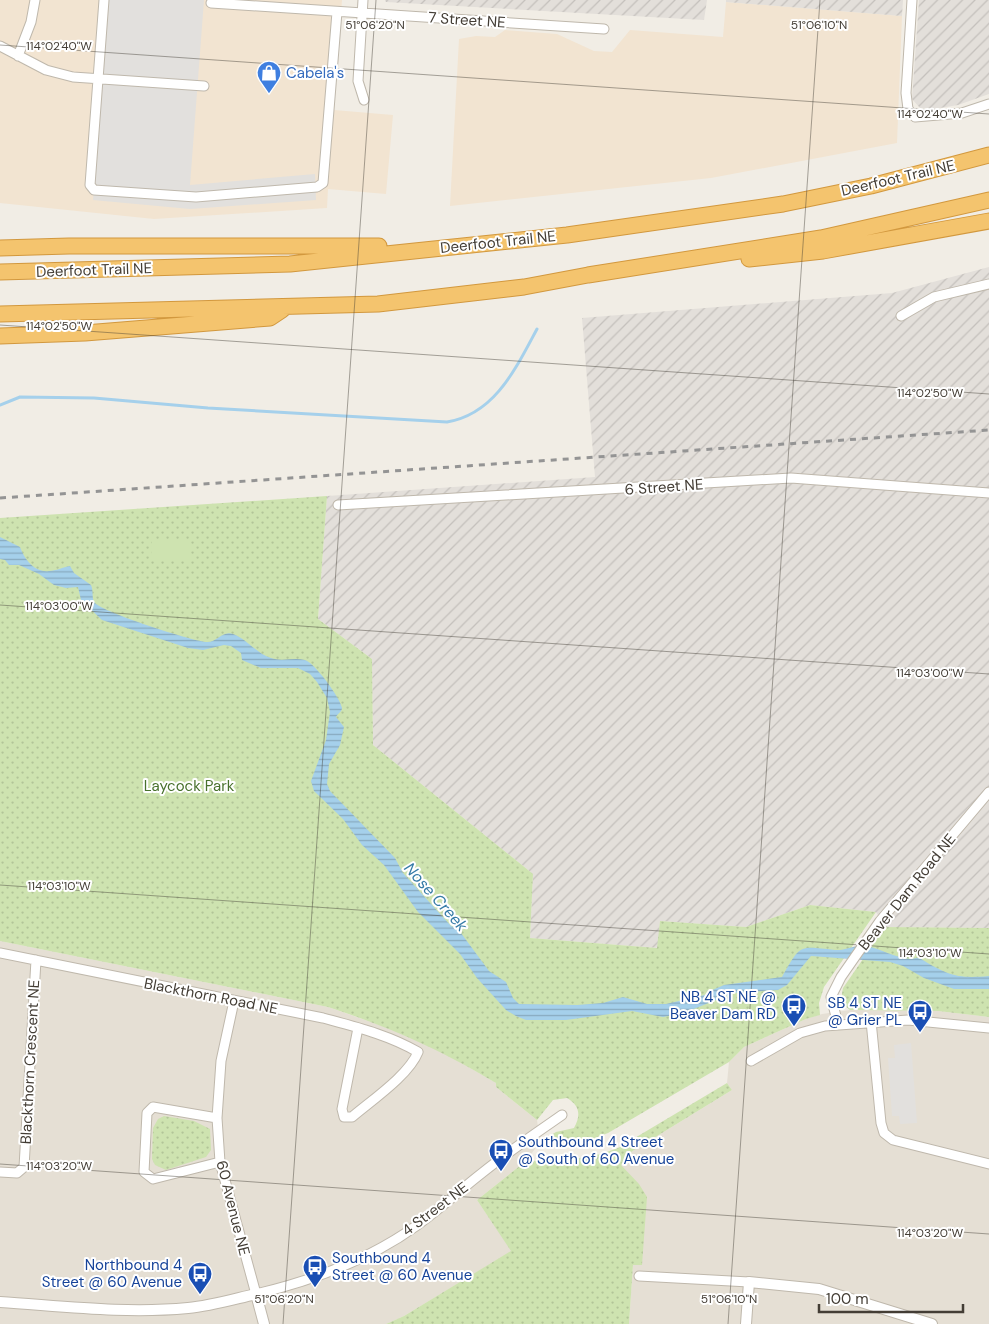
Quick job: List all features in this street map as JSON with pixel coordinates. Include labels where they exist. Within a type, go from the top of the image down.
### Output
[{"type":"highway","name":"Deerfoot Trail NE","points":[[0,272],[290,264],[567,235],[783,204],[880,183],[989,155]]},
{"type":"highway","points":[[0,314],[285,308],[378,304],[524,287],[821,238],[989,200]]},
{"type":"highway","points":[[588,275],[823,251],[989,221]]},
{"type":"highway","points":[[0,248],[69,246],[382,246],[545,232],[567,235]]},
{"type":"highway","points":[[0,336],[85,333],[270,318],[285,308]]},
{"type":"street","points":[[18,56],[32,22],[36,0]]},
{"type":"street","points":[[104,0],[90,184],[94,190],[196,197],[317,187],[323,183],[337,12]]},
{"type":"street","points":[[363,0],[358,81],[364,100]]},
{"type":"street","points":[[912,0],[906,93],[908,109],[915,117],[962,113],[989,104]]},
{"type":"street","name":"7 Street NE","points":[[211,3],[604,29]]},
{"type":"street","points":[[0,46],[60,74],[204,86]]},
{"type":"street","points":[[901,316],[934,297],[989,284]]},
{"type":"street","name":"6 Street NE","points":[[338,505],[791,478],[989,492]]},
{"type":"street","name":"Beaver Dam Road NE","points":[[838,1024],[832,997],[841,977],[880,921],[989,792]]},
{"type":"street","name":"Blackthorn Road NE","points":[[0,953],[323,1018],[358,1028],[390,1038],[418,1052],[414,1062],[352,1117],[344,1116],[342,1109],[358,1028]]},
{"type":"street","name":"Blackthorn Crescent NE","points":[[0,1172],[17,1173],[24,1167],[36,960]]},
{"type":"street","name":"60 Avenue NE","points":[[234,1001],[221,1061],[217,1118],[220,1162],[264,1324]]},
{"type":"street","points":[[751,1061],[800,1033],[813,1028],[838,1024],[908,1020],[989,1028]]},
{"type":"street","points":[[871,1022],[881,1123],[884,1133],[893,1140],[989,1164]]},
{"type":"street","points":[[217,1118],[153,1108],[147,1113],[144,1172],[152,1179],[220,1162]]},
{"type":"street","name":"4 Street NE","points":[[0,1302],[110,1310],[189,1308],[290,1285],[342,1266],[402,1234],[438,1209],[513,1149],[562,1116]]},
{"type":"street","points":[[639,1276],[749,1282],[819,1289],[932,1324]]},
{"type":"street","points":[[746,1324],[749,1282]]},
{"type":"shaded area","points":[[0,0],[342,0],[334,110],[393,115],[386,194],[328,189],[327,208],[154,219],[0,203]]},
{"type":"shaded area","points":[[108,0],[204,0],[190,185],[315,174],[316,200],[190,209],[93,200]]},
{"type":"shaded area","points":[[385,0],[707,0],[704,20],[386,2]]},
{"type":"shaded area","points":[[726,0],[903,0],[902,16],[726,2]]},
{"type":"shaded area","points":[[919,0],[989,0],[989,94],[958,105],[934,109],[920,108],[912,99]]},
{"type":"shaded area","points":[[726,2],[902,16],[897,143],[711,178],[450,206],[459,39],[476,36],[495,37],[505,30],[557,34],[594,51],[612,52],[630,30],[723,37]]},
{"type":"shaded area","points":[[989,267],[989,928],[885,927],[876,912],[810,905],[746,927],[660,921],[658,948],[530,938],[533,874],[373,745],[372,659],[318,619],[327,496],[595,477],[582,318],[892,293]]},
{"type":"shaded area","points":[[0,941],[328,1007],[408,1035],[448,1055],[496,1083],[496,1087],[537,1120],[540,1142],[526,1161],[477,1200],[512,1251],[404,1316],[386,1324],[0,1324]]},
{"type":"shaded area","points":[[850,1010],[938,1011],[989,1017],[989,1324],[629,1324],[633,1265],[641,1265],[621,1165],[631,1152],[732,1090],[727,1083],[729,1062],[744,1047],[806,1019],[822,1014]]},
{"type":"shaded area","points":[[911,1043],[917,1123],[900,1124],[899,1116],[892,1116],[888,1058],[895,1058],[894,1045]]},
{"type":"green space","name":"Laycock Park","points":[[327,496],[318,619],[372,659],[373,745],[533,874],[530,938],[657,948],[660,921],[746,927],[810,905],[876,912],[824,987],[819,1003],[820,1015],[806,1019],[744,1047],[729,1062],[608,1133],[592,1139],[540,1142],[556,1132],[574,1128],[578,1119],[578,1111],[575,1104],[567,1098],[553,1100],[537,1120],[496,1087],[496,1083],[415,1040],[373,1023],[328,1007],[0,941],[0,518]]},
{"type":"green space","points":[[152,539],[189,539],[189,561],[151,561]]},
{"type":"green space","points":[[885,927],[989,928],[989,1017],[938,1011],[850,1010],[842,1000],[843,988]]},
{"type":"green space","points":[[727,1083],[732,1090],[631,1152],[621,1165],[639,1184],[647,1197],[642,1265],[633,1265],[629,1324],[386,1324],[404,1316],[511,1251],[477,1200],[526,1161],[569,1160],[601,1154],[618,1148]]},
{"type":"green space","points":[[164,1116],[194,1121],[210,1129],[211,1150],[206,1157],[166,1170],[155,1165],[152,1159],[153,1128],[158,1119]]},
{"type":"water","points":[[0,537],[20,547],[30,564],[39,570],[52,571],[70,566],[74,573],[91,585],[95,603],[114,613],[166,631],[206,642],[213,641],[229,633],[233,634],[266,656],[279,660],[301,659],[315,668],[327,682],[341,703],[342,708],[336,717],[344,727],[340,745],[329,764],[327,784],[330,791],[395,858],[403,873],[451,926],[458,929],[489,971],[506,982],[513,998],[519,1004],[577,1005],[603,1003],[623,997],[647,1004],[666,1004],[709,994],[709,991],[702,990],[710,991],[724,985],[782,977],[797,953],[807,948],[839,950],[861,946],[871,947],[904,958],[920,958],[938,969],[953,975],[968,977],[989,976],[989,989],[954,989],[924,978],[903,966],[890,962],[811,956],[787,985],[778,990],[733,993],[684,1013],[663,1017],[632,1011],[566,1020],[526,1020],[516,1016],[506,1010],[477,978],[460,954],[418,912],[384,865],[362,845],[343,819],[314,791],[311,781],[326,740],[330,712],[327,698],[310,674],[298,668],[261,668],[242,660],[241,653],[231,646],[224,645],[203,650],[188,648],[102,620],[81,600],[78,587],[66,588],[54,585],[39,574],[19,565],[9,565],[5,560],[0,559]]},
{"type":"waterway","points":[[0,405],[20,397],[94,398],[208,408],[447,422],[478,410],[491,399],[512,373],[537,329]]},
{"type":"railway","points":[[0,498],[989,430]]},
{"type":"place","name":"Cabela's","points":[[269,94]]},
{"type":"place","name":"NB 4 ST NE @ Beaver Dam RD","points":[[794,1027]]},
{"type":"place","name":"SB 4 ST NE @ Grier PL","points":[[920,1033]]},
{"type":"place","name":"Southbound 4 Street @ South of 60 Avenue","points":[[501,1172]]},
{"type":"place","name":"Southbound 4 Street @ 60 Avenue","points":[[315,1288]]},
{"type":"place","name":"Northbound 4 Street @ 60 Avenue","points":[[200,1295]]},
{"type":"water label","name":"Nose Creek","points":[[436,897]]}]
